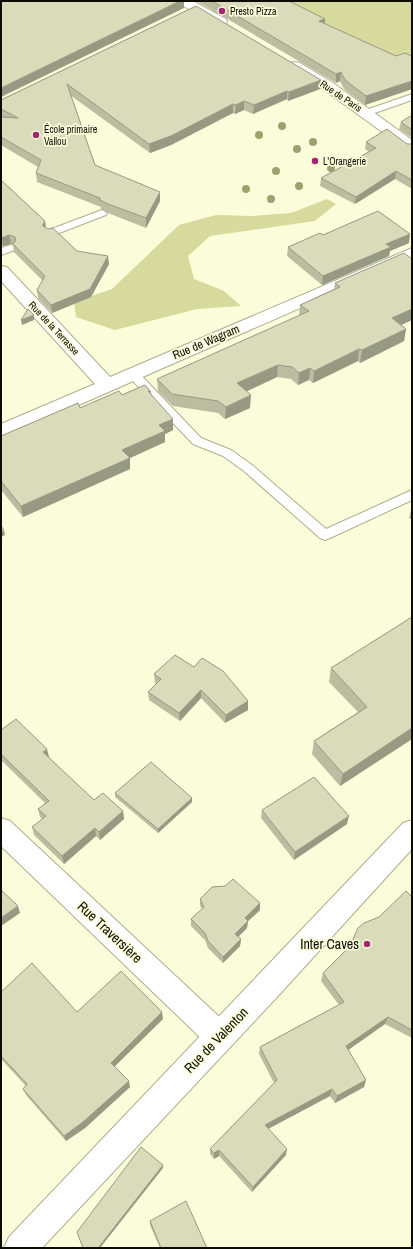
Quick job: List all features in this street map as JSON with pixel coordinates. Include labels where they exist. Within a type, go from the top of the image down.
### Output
[{"type":"street","points":[[189,7],[230,27]]},
{"type":"street","name":"Rue de Paris","points":[[282,58],[328,86],[412,147]]},
{"type":"street","name":"Rue de Wagram","points":[[1,432],[412,253]]},
{"type":"street","name":"Rue de la Terrasse","points":[[1,271],[107,385]]},
{"type":"street","name":"Rue Traversière","points":[[1,829],[219,1036]]},
{"type":"street","name":"Rue de Valenton","points":[[20,1248],[219,1036],[409,840]]},
{"type":"lane","points":[[366,113],[412,97]]},
{"type":"lane","points":[[50,233],[102,213]]},
{"type":"lane","points":[[133,374],[197,441],[227,453],[248,468],[324,536],[412,495]]},
{"type":"green space","points":[[272,1],[412,1],[412,65]]},
{"type":"green space","points":[[327,199],[336,204],[315,221],[210,236],[188,256],[194,279],[224,291],[241,306],[197,309],[115,330],[76,317],[74,302],[112,289],[179,225],[216,215],[252,216],[291,213]]},
{"type":"building","points":[[1,1],[180,1],[1,88]]},
{"type":"building","points":[[212,1],[289,1],[325,19],[319,21],[396,56],[405,53],[412,56],[412,81],[366,96],[345,80],[341,72],[336,74]]},
{"type":"building","points":[[196,6],[321,80],[289,92],[287,91],[254,105],[244,101],[236,105],[233,104],[171,136],[149,144],[67,84],[95,165],[160,192],[146,218],[108,204],[100,200],[100,198],[36,173],[41,160],[1,137],[1,117],[18,118],[1,109],[1,100]]},
{"type":"building","points":[[412,115],[412,130],[401,122]]},
{"type":"building","points":[[387,129],[407,144],[412,144],[412,180],[396,171],[356,197],[321,178],[376,148],[366,142]]},
{"type":"building","points":[[1,180],[45,221],[43,226],[48,229],[53,228],[77,251],[108,256],[90,289],[51,305],[37,290],[45,276],[13,244],[16,240],[15,237],[9,235],[2,238],[1,237]]},
{"type":"building","points":[[378,211],[410,234],[386,244],[391,247],[323,276],[288,247],[320,233],[323,235]]},
{"type":"building","points":[[404,253],[412,259],[412,309],[392,318],[406,329],[362,350],[359,349],[314,371],[310,368],[299,373],[292,367],[278,365],[237,383],[251,395],[226,407],[218,401],[172,394],[157,379],[309,311],[300,305],[340,287],[335,283]]},
{"type":"building","points":[[28,309],[34,315],[21,320]]},
{"type":"building","points":[[145,385],[151,392],[148,391],[173,419],[159,425],[165,431],[122,450],[130,458],[21,506],[1,481],[1,436],[78,403],[80,408],[119,391],[122,395]]},
{"type":"building","points":[[412,617],[412,728],[343,774],[314,741],[367,707],[331,668]]},
{"type":"building","points":[[175,655],[194,667],[202,658],[223,671],[248,701],[226,715],[201,690],[179,713],[148,692],[161,679],[154,674]]},
{"type":"building","points":[[16,719],[47,749],[43,752],[94,800],[103,793],[123,811],[99,832],[95,828],[62,856],[32,827],[46,816],[38,809],[49,801],[1,754],[1,730]]},
{"type":"building","points":[[151,762],[192,798],[158,829],[115,793]]},
{"type":"building","points":[[314,777],[349,816],[295,852],[262,810]]},
{"type":"building","points":[[233,879],[260,903],[245,918],[248,921],[235,934],[241,939],[223,957],[208,941],[205,933],[191,919],[204,907],[200,899],[212,887],[225,886]]},
{"type":"building","points":[[1,890],[18,906],[1,918]]},
{"type":"building","points":[[406,891],[412,897],[412,1030],[388,1017],[346,1046],[366,1080],[337,1096],[332,1089],[265,1125],[287,1149],[253,1187],[219,1150],[214,1153],[210,1149],[277,1080],[260,1047],[344,1002],[323,973],[350,946],[358,928],[364,923],[379,917]]},
{"type":"building","points":[[32,963],[77,1012],[121,971],[162,1012],[111,1063],[129,1081],[83,1122],[64,1136],[23,1089],[27,1084],[1,1056],[1,992]]},
{"type":"building","points":[[141,1147],[163,1165],[98,1248],[83,1248],[77,1232]]},
{"type":"building","points":[[186,1201],[207,1248],[161,1248],[150,1221]]},
{"type":"place","name":"Presto Pizza","points":[[222,11]]},
{"type":"place","name":"École primaire Vallou","points":[[36,135]]},
{"type":"place","name":"L'Orangerie","points":[[315,161]]},
{"type":"place","name":"Inter Caves","points":[[367,944]]}]
